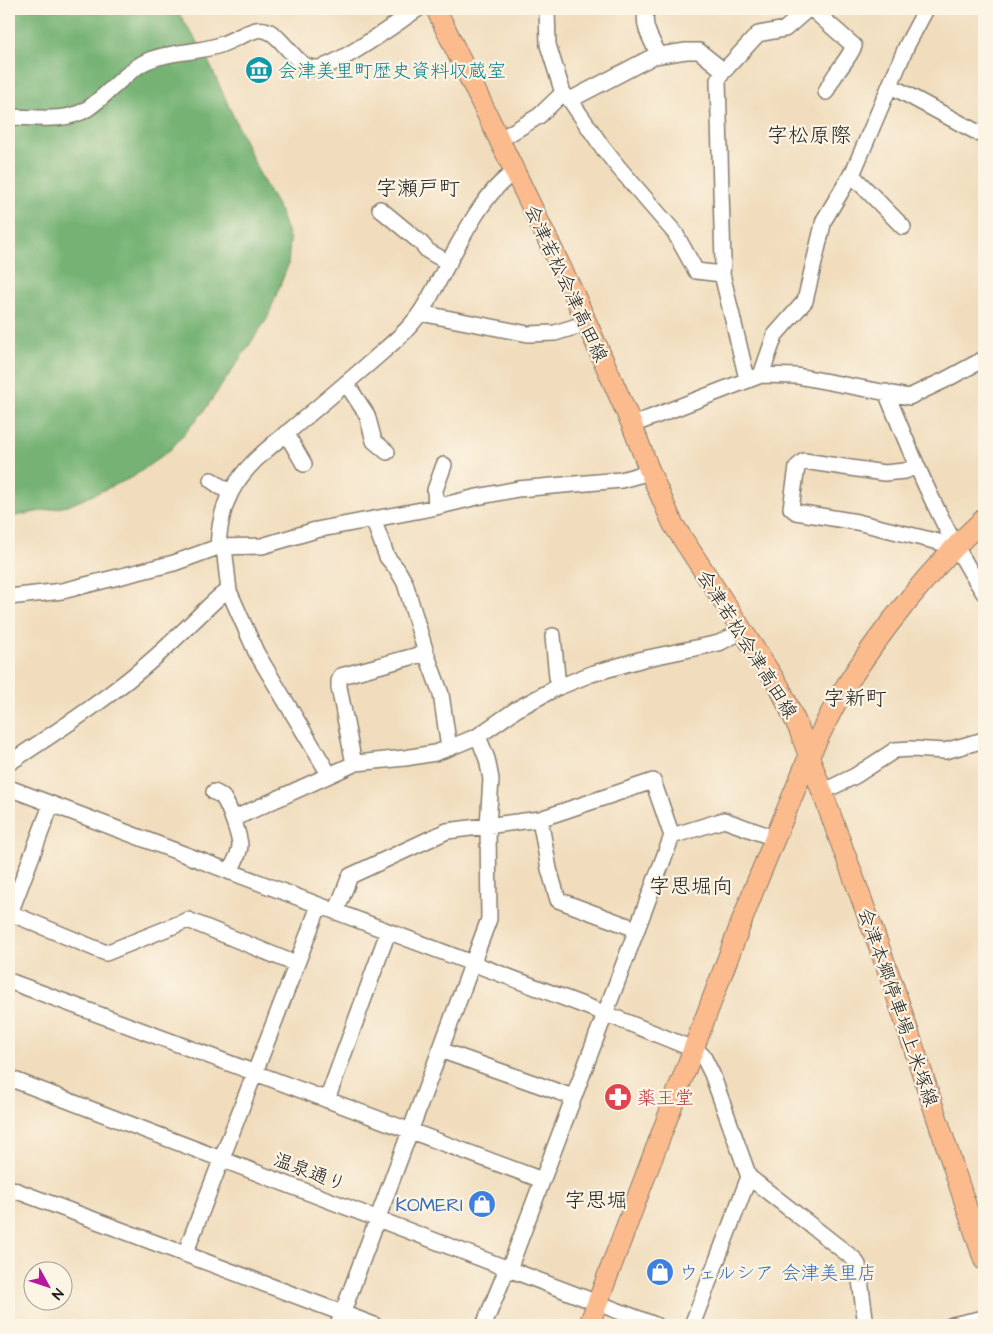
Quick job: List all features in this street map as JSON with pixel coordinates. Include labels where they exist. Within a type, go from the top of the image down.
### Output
[{"type":"main road","name":"会津若松会津高田線","points":[[436,9],[587,323],[673,524],[780,688],[799,728],[809,756]]},
{"type":"main road","points":[[589,1325],[774,838],[809,756],[832,711],[856,672],[892,622],[956,546],[984,519]]},
{"type":"main road","name":"会津本郷停車場上米塚線","points":[[809,756],[896,995],[984,1260]]},
{"type":"street","points":[[9,117],[43,118],[69,116],[86,110],[144,63],[161,57],[212,47],[255,30],[263,29],[271,32],[306,66],[316,68],[327,65],[353,51],[418,9]]},
{"type":"street","points":[[547,9],[548,45],[567,97],[603,148],[675,233],[696,271],[722,274]]},
{"type":"street","points":[[647,9],[644,16],[647,31],[659,55]]},
{"type":"street","points":[[754,377],[722,274],[718,80],[758,34],[785,29],[808,9]]},
{"type":"street","points":[[812,9],[854,46],[849,57],[836,72],[826,92]]},
{"type":"street","points":[[754,377],[775,335],[805,301],[824,220],[852,174],[907,45],[926,9]]},
{"type":"street","points":[[499,140],[567,97],[654,56],[699,51],[724,71]]},
{"type":"street","points":[[891,86],[984,136]]},
{"type":"street","points":[[329,774],[256,652],[229,591],[221,547],[220,521],[230,493],[247,467],[264,450],[405,332],[420,313],[476,215],[498,184],[514,173]]},
{"type":"street","points":[[852,174],[903,227]]},
{"type":"street","points":[[380,209],[420,242],[428,251],[449,263]]},
{"type":"street","points":[[420,313],[528,334],[555,333],[587,323]]},
{"type":"street","points":[[632,425],[754,377],[797,376],[909,397],[945,380],[984,358]]},
{"type":"street","points":[[346,383],[367,414],[374,441],[387,452]]},
{"type":"street","points":[[886,392],[917,466],[967,568],[984,594]]},
{"type":"street","points":[[286,433],[304,464]]},
{"type":"street","points":[[917,466],[905,471],[884,474],[804,461],[798,467],[791,508],[796,512],[857,522],[956,546]]},
{"type":"street","points":[[436,507],[434,490],[444,465]]},
{"type":"street","points":[[9,597],[62,591],[174,563],[221,547],[262,546],[316,530],[373,520],[477,497],[518,490],[621,480],[650,472]]},
{"type":"street","points":[[211,480],[230,493]]},
{"type":"street","points":[[373,520],[388,557],[405,583],[426,653],[441,694],[449,748]]},
{"type":"street","points":[[9,763],[53,735],[122,685],[162,652],[220,596],[229,591]]},
{"type":"street","points":[[233,819],[354,764],[405,758],[449,748],[478,736],[517,709],[558,687],[591,674],[644,659],[719,642],[742,631]]},
{"type":"street","points":[[554,636],[558,687]]},
{"type":"street","points":[[354,764],[339,687],[341,676],[426,653]]},
{"type":"street","points":[[340,1319],[490,919],[488,825],[492,779],[487,758],[478,736]]},
{"type":"street","points":[[822,792],[855,776],[895,750],[912,748],[946,751],[984,740]]},
{"type":"street","points":[[336,912],[350,876],[447,831],[540,819],[653,780],[672,836],[509,1268],[484,1325]]},
{"type":"street","points":[[9,788],[693,1048],[703,1056],[708,1064],[749,1176],[854,1259],[858,1265],[866,1325]]},
{"type":"street","points":[[214,792],[221,795],[224,800],[233,819],[240,844],[230,872]]},
{"type":"street","points":[[51,805],[9,915],[106,953],[188,920],[296,964]]},
{"type":"street","points":[[540,819],[558,900],[636,930]]},
{"type":"street","points":[[672,836],[724,820],[774,838]]},
{"type":"street","points":[[186,1254],[319,906]]},
{"type":"street","points":[[327,1100],[388,932]]},
{"type":"street","points":[[9,980],[542,1180]]},
{"type":"street","points":[[440,1050],[573,1097]]},
{"type":"street","name":"温泉通り","points":[[9,1078],[654,1325]]},
{"type":"street","points":[[692,1325],[749,1176]]},
{"type":"street","points":[[9,1188],[186,1254],[340,1319],[374,1325]]},
{"type":"street","points":[[952,1325],[984,1318]]},
{"type":"green space","points":[[9,9],[176,9],[205,54],[261,177],[279,209],[290,240],[288,265],[267,319],[204,411],[170,450],[133,477],[68,506],[10,517],[9,517]]},
{"type":"place","name":"会津美里町歴史資料収蔵室","points":[[259,70]]},
{"type":"place","name":"薬王堂","points":[[618,1097]]},
{"type":"place","name":"KOMERI","points":[[482,1204]]},
{"type":"place","name":"ウェルシア 会津美里店","points":[[660,1272]]},
{"type":"district","name":"字松原際","points":[[809,135]]},
{"type":"district","name":"字瀬戸町","points":[[418,188]]},
{"type":"district","name":"字新町","points":[[855,698]]},
{"type":"district","name":"字思堀向","points":[[691,886]]},
{"type":"district","name":"字思堀","points":[[596,1200]]}]
